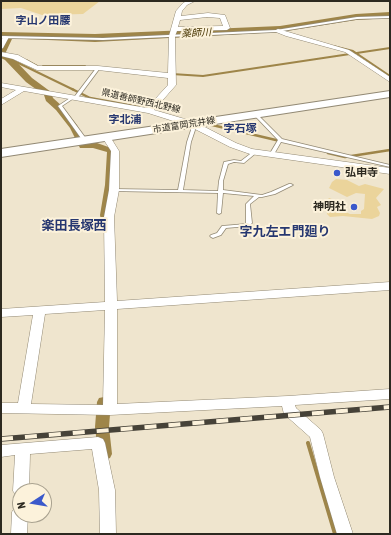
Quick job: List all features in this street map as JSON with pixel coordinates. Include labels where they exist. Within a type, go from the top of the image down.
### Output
[{"type":"street","points":[[151,110],[172,85],[173,33],[178,11],[185,2],[192,1]]},
{"type":"street","points":[[173,33],[227,28],[223,16],[208,15],[177,18]]},
{"type":"street","points":[[281,30],[288,35],[353,55],[390,80]]},
{"type":"street","points":[[3,45],[15,57],[37,68],[98,68],[173,74]]},
{"type":"street","name":"県道善師野西北野線","points":[[1,85],[151,110],[192,124],[233,145],[254,152],[390,171]]},
{"type":"street","points":[[1,103],[22,89]]},
{"type":"street","name":"市道富岡荒井線","points":[[1,153],[390,94]]},
{"type":"street","points":[[104,410],[109,217],[114,190],[115,151],[106,137]]},
{"type":"street","points":[[1,313],[390,286]]},
{"type":"street","points":[[24,408],[40,310]]},
{"type":"street","points":[[1,408],[104,410],[288,401],[390,394]]},
{"type":"street","points":[[288,401],[289,410],[316,434],[327,477],[345,534]]},
{"type":"street","points":[[1,451],[98,443],[107,490],[108,534]]},
{"type":"street","points":[[21,483],[23,448]]},
{"type":"street","points":[[19,534],[20,523]]},
{"type":"lane","points":[[3,45],[173,33],[281,30],[357,18],[390,17]]},
{"type":"lane","points":[[82,140],[60,106],[75,98],[98,68]]},
{"type":"lane","points":[[256,115],[280,140],[390,166]]},
{"type":"lane","points":[[180,191],[189,142],[193,130],[192,124]]},
{"type":"lane","points":[[271,155],[280,140]]},
{"type":"lane","points":[[219,214],[221,181],[226,163],[242,162],[254,152]]},
{"type":"lane","points":[[114,190],[220,191],[256,196],[267,195],[291,185]]},
{"type":"lane","points":[[213,236],[218,234],[224,227],[247,225],[249,223],[248,204],[256,196]]},
{"type":"shaded area","points":[[1,1],[100,1],[83,14],[42,15],[21,8],[1,9]]},
{"type":"shaded area","points":[[336,179],[347,180],[359,186],[365,184],[384,189],[376,198],[381,205],[377,207],[380,213],[379,216],[372,219],[343,216],[330,217],[327,214],[326,202],[329,198],[343,203],[345,208],[344,211],[350,214],[361,214],[361,211],[364,209],[365,194],[356,193],[347,197],[329,188],[332,182]]},
{"type":"waterway","name":"薬師川","points":[[1,35],[95,38],[280,29],[356,17],[390,15]]},
{"type":"waterway","points":[[1,38],[9,39],[1,54]]},
{"type":"waterway","points":[[333,46],[356,53]]},
{"type":"waterway","points":[[356,53],[390,48]]},
{"type":"waterway","points":[[172,74],[203,76],[356,53]]},
{"type":"waterway","points":[[356,53],[390,76]]},
{"type":"waterway","points":[[1,55],[8,58],[29,80],[48,94],[49,99],[59,108],[74,127],[83,146],[94,145],[111,151],[110,185],[105,215],[106,224]]},
{"type":"waterway","points":[[8,58],[74,90]]},
{"type":"waterway","points":[[26,60],[37,66]]},
{"type":"waterway","points":[[43,66],[85,66]]},
{"type":"waterway","points":[[74,90],[90,98],[144,108]]},
{"type":"waterway","points":[[208,124],[280,141]]},
{"type":"waterway","points":[[328,153],[345,157],[390,150]]},
{"type":"waterway","points":[[104,402],[102,427],[105,454]]},
{"type":"waterway","points":[[308,443],[335,534]]},
{"type":"railway","points":[[1,439],[390,407]]},
{"type":"place","name":"弘申寺","points":[[337,173]]},
{"type":"place","name":"神明社","points":[[354,207]]},
{"type":"district","name":"字山ノ田腰","points":[[43,21]]},
{"type":"district","name":"字北浦","points":[[125,120]]},
{"type":"district","name":"字石塚","points":[[240,129]]},
{"type":"district","name":"楽田長塚西","points":[[74,226]]},
{"type":"district","name":"字九左エ門廻り","points":[[285,232]]}]
